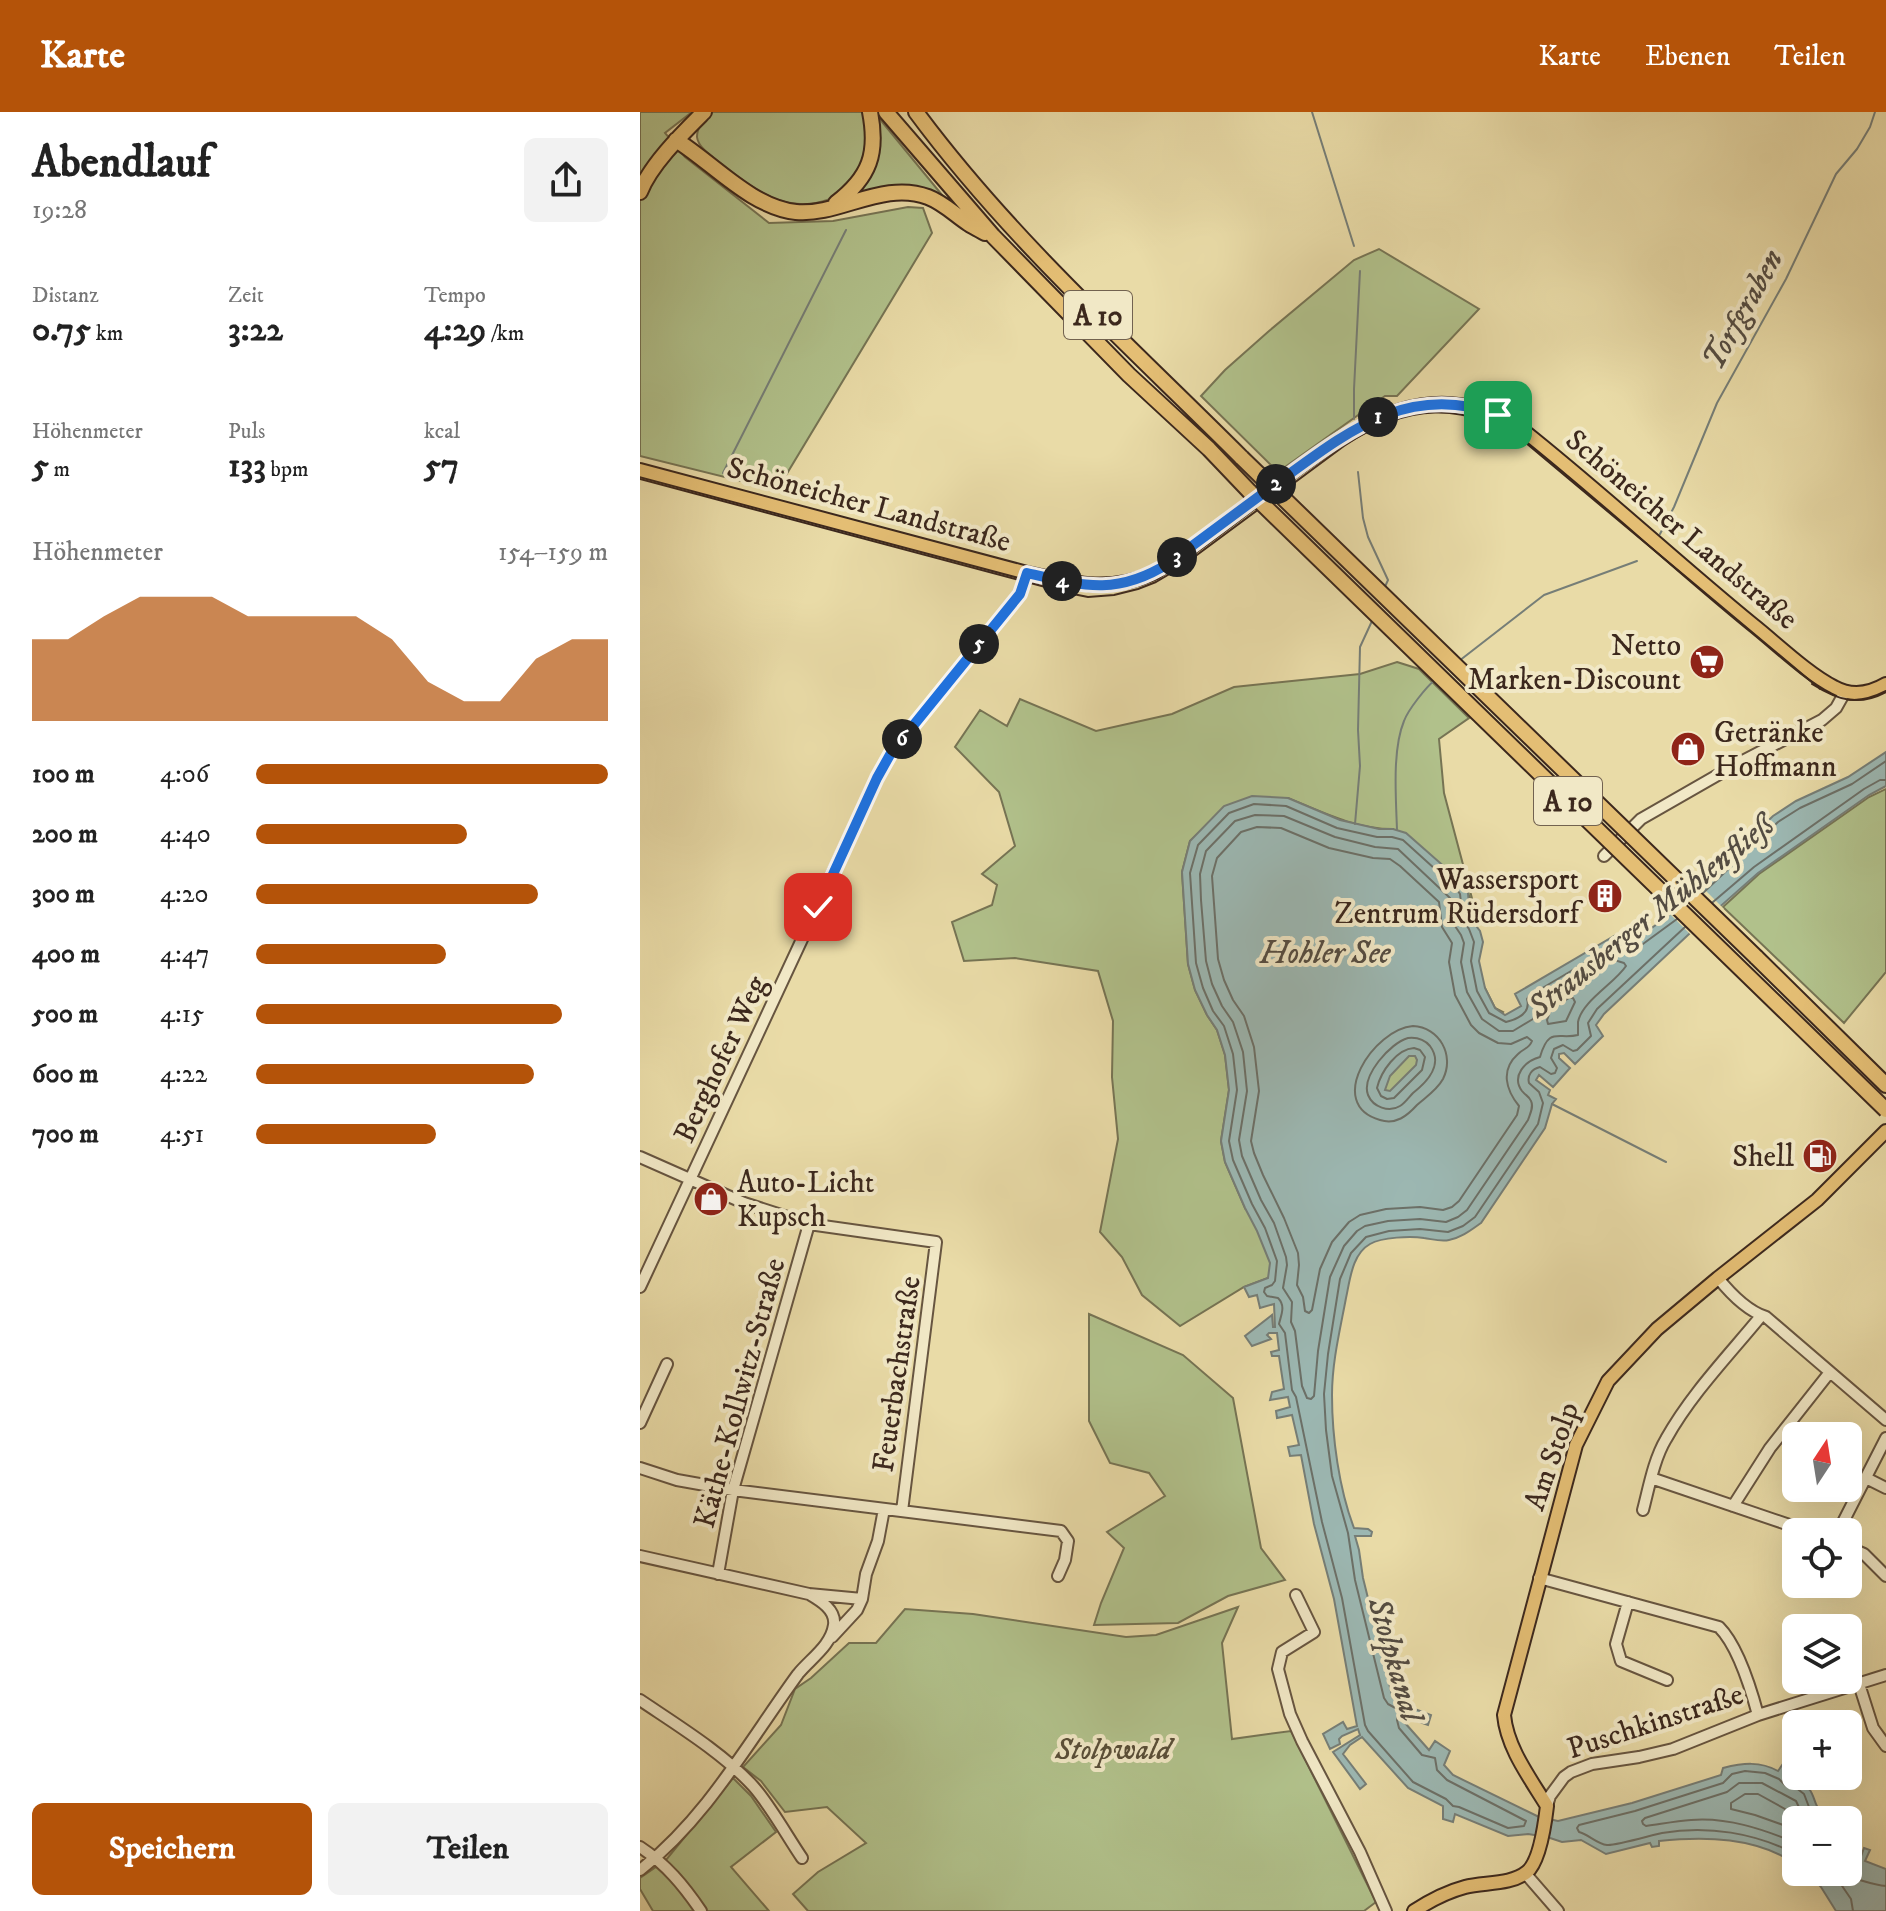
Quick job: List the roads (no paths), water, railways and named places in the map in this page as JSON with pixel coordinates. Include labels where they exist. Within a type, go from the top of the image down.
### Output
[{"type":"highway","points":[[640,192],[643,183],[676,140],[704,112]]},
{"type":"highway","points":[[829,208],[849,193],[865,173],[872,156],[874,136],[870,112]]},
{"type":"highway","name":"A 10","points":[[886,112],[993,236],[1129,375],[1209,449],[1886,1110]]},
{"type":"highway","name":"A 10","points":[[916,112],[978,190],[1046,264],[1886,1085]]},
{"type":"highway","points":[[676,140],[745,191],[776,207],[796,212],[811,211],[898,192],[927,196],[968,224],[993,236]]},
{"type":"main road","name":"Schöneicher Landstraße","points":[[640,470],[1027,573],[1091,586],[1147,576],[1320,452],[1384,414],[1436,404],[1460,405],[1498,415],[1524,431],[1820,679],[1845,692]]},
{"type":"main road","points":[[1845,692],[1867,693],[1886,684]]},
{"type":"main road","name":"Am Stolp","points":[[1546,1809],[1514,1751],[1505,1728],[1504,1715],[1576,1445],[1608,1381],[1657,1329],[1817,1200],[1886,1131]]},
{"type":"main road","points":[[1414,1911],[1449,1892],[1507,1880],[1525,1873],[1530,1869],[1539,1847],[1546,1809]]},
{"type":"street","name":"Berghofer Weg","points":[[640,1287],[886,761],[1020,594],[1027,573]]},
{"type":"street","points":[[1604,856],[1641,819],[1822,720],[1836,708],[1845,692]]},
{"type":"street","points":[[640,1157],[744,1203],[809,1224]]},
{"type":"street","name":"Feuerbachstraße","points":[[809,1224],[936,1242],[902,1511]]},
{"type":"street","name":"Käthe-Kollwitz-Straße","points":[[718,1574],[733,1490],[809,1224]]},
{"type":"street","points":[[1718,1278],[1735,1296],[1766,1317],[1886,1420]]},
{"type":"street","points":[[1643,1510],[1665,1440],[1703,1386],[1761,1316]]},
{"type":"street","points":[[640,1423],[667,1364]]},
{"type":"street","points":[[1733,1506],[1770,1448],[1830,1372]]},
{"type":"street","points":[[1845,1518],[1886,1438]]},
{"type":"street","points":[[640,1468],[677,1480],[733,1490],[1061,1531],[1068,1541],[1058,1576]]},
{"type":"street","points":[[1651,1478],[1782,1523]]},
{"type":"street","points":[[1866,1478],[1886,1488]]},
{"type":"street","points":[[640,1870],[687,1824],[733,1768],[800,1671],[857,1610],[878,1541],[884,1509]]},
{"type":"street","points":[[1862,1553],[1886,1576]]},
{"type":"street","points":[[640,1556],[809,1594],[862,1599]]},
{"type":"street","points":[[1539,1578],[1719,1627],[1749,1681],[1758,1715]]},
{"type":"street","points":[[809,1594],[832,1613],[835,1623],[828,1641]]},
{"type":"street","points":[[1296,1595],[1314,1632],[1282,1652],[1278,1669],[1290,1714],[1360,1852],[1386,1911]]},
{"type":"street","points":[[1628,1602],[1616,1644],[1621,1661],[1667,1680]]},
{"type":"street","name":"Puschkinstraße","points":[[1862,1683],[1886,1675]]},
{"type":"street","points":[[1862,1693],[1873,1728],[1886,1746]]},
{"type":"street","name":"Puschkinstraße","points":[[1546,1809],[1550,1796],[1571,1772],[1592,1764],[1673,1749],[1758,1715],[1826,1694]]},
{"type":"street","points":[[640,1700],[684,1729],[754,1787],[802,1858]]},
{"type":"street","points":[[640,1847],[656,1857],[683,1884],[701,1911]]},
{"type":"street","points":[[1525,1873],[1558,1911]]},
{"type":"water","name":"Hohler See","points":[[1886,752],[1886,786],[1758,873],[1688,935],[1604,1014],[1596,1025],[1603,1036],[1575,1064],[1564,1053],[1559,1054],[1559,1058],[1570,1068],[1553,1087],[1539,1075],[1536,1080],[1550,1090],[1548,1095],[1556,1099],[1545,1128],[1481,1223],[1453,1239],[1389,1238],[1364,1248],[1351,1276],[1333,1370],[1332,1395],[1337,1463],[1344,1497],[1354,1528],[1372,1532],[1371,1536],[1355,1536],[1392,1695],[1411,1704],[1412,1708],[1431,1715],[1428,1725],[1405,1717],[1405,1723],[1429,1750],[1435,1741],[1450,1751],[1444,1765],[1453,1775],[1539,1817],[1558,1821],[1632,1803],[1721,1775],[1723,1768],[1751,1764],[1778,1771],[1782,1765],[1782,1790],[1810,1790],[1817,1806],[1782,1806],[1782,1856],[1764,1848],[1712,1839],[1659,1841],[1659,1846],[1652,1847],[1650,1843],[1606,1854],[1581,1840],[1562,1842],[1528,1834],[1508,1836],[1455,1814],[1453,1822],[1443,1819],[1443,1806],[1408,1788],[1362,1737],[1343,1754],[1366,1784],[1360,1789],[1333,1752],[1360,1735],[1358,1729],[1342,1736],[1340,1744],[1330,1749],[1323,1734],[1343,1722],[1347,1729],[1357,1726],[1334,1599],[1314,1524],[1301,1455],[1290,1456],[1288,1447],[1299,1445],[1292,1415],[1277,1418],[1276,1411],[1290,1407],[1288,1397],[1270,1400],[1272,1392],[1284,1389],[1279,1356],[1272,1356],[1271,1352],[1279,1350],[1277,1333],[1269,1333],[1267,1335],[1271,1339],[1252,1346],[1245,1336],[1272,1315],[1275,1327],[1274,1304],[1260,1308],[1257,1295],[1249,1297],[1244,1287],[1268,1278],[1270,1263],[1225,1162],[1221,1141],[1229,1090],[1225,1055],[1217,1030],[1195,990],[1188,964],[1182,872],[1190,841],[1224,806],[1252,796],[1288,798],[1340,820],[1406,833],[1463,883],[1468,893],[1470,918],[1480,931],[1483,942],[1479,961],[1485,988],[1495,1008],[1505,1015],[1521,1006],[1515,994],[1619,933],[1627,946],[1668,916],[1773,816],[1796,801],[1848,777]],"holes":[[[1409,1056],[1415,1056],[1416,1065],[1390,1091],[1385,1090],[1390,1076]]]},
{"type":"water","points":[[1864,1848],[1870,1850],[1865,1861],[1886,1869],[1886,1911],[1836,1911],[1820,1886],[1862,1886]]},
{"type":"waterway","points":[[1312,112],[1354,246]]},
{"type":"waterway","name":"Torfgraben","points":[[1660,534],[1717,403],[1786,279],[1836,174],[1857,149],[1875,112]]},
{"type":"waterway","points":[[723,473],[846,230]]},
{"type":"waterway","points":[[1354,419],[1360,271]]},
{"type":"waterway","points":[[1358,472],[1368,537],[1388,580],[1384,589]]},
{"type":"waterway","name":"Torfgraben","points":[[1459,661],[1544,595],[1637,561]]},
{"type":"waterway","points":[[1355,824],[1360,766],[1360,647],[1372,621]]},
{"type":"waterway","name":"Torfgraben","points":[[1397,830],[1396,774],[1400,733],[1409,711],[1435,680]]},
{"type":"waterway","points":[[1552,1104],[1666,1162]]},
{"type":"tram line","points":[[640,479],[1068,593],[1088,597],[1114,595],[1156,582],[1178,569],[1367,432],[1412,415],[1458,414],[1480,419],[1526,443],[1820,689]]},
{"type":"tram line","points":[[1812,684],[1848,700],[1866,699],[1886,691]]},
{"type":"place","name":"Netto Marken-Discount","points":[[1707,662]]},
{"type":"place","name":"Getränke Hoffmann","points":[[1688,749]]},
{"type":"place","name":"Wassersport Zentrum Rüdersdorf","points":[[1605,896]]},
{"type":"place","name":"Shell","points":[[1820,1156]]},
{"type":"place","name":"Auto-Licht Kupsch","points":[[711,1199]]},
{"type":"water label","name":"Strausberger Mühlenfließ","points":[[1650,915]]},
{"type":"water label","name":"Stolpkanal","points":[[1396,1659]]},
{"type":"park label","name":"Stolpwald","points":[[1113,1749]]}]
